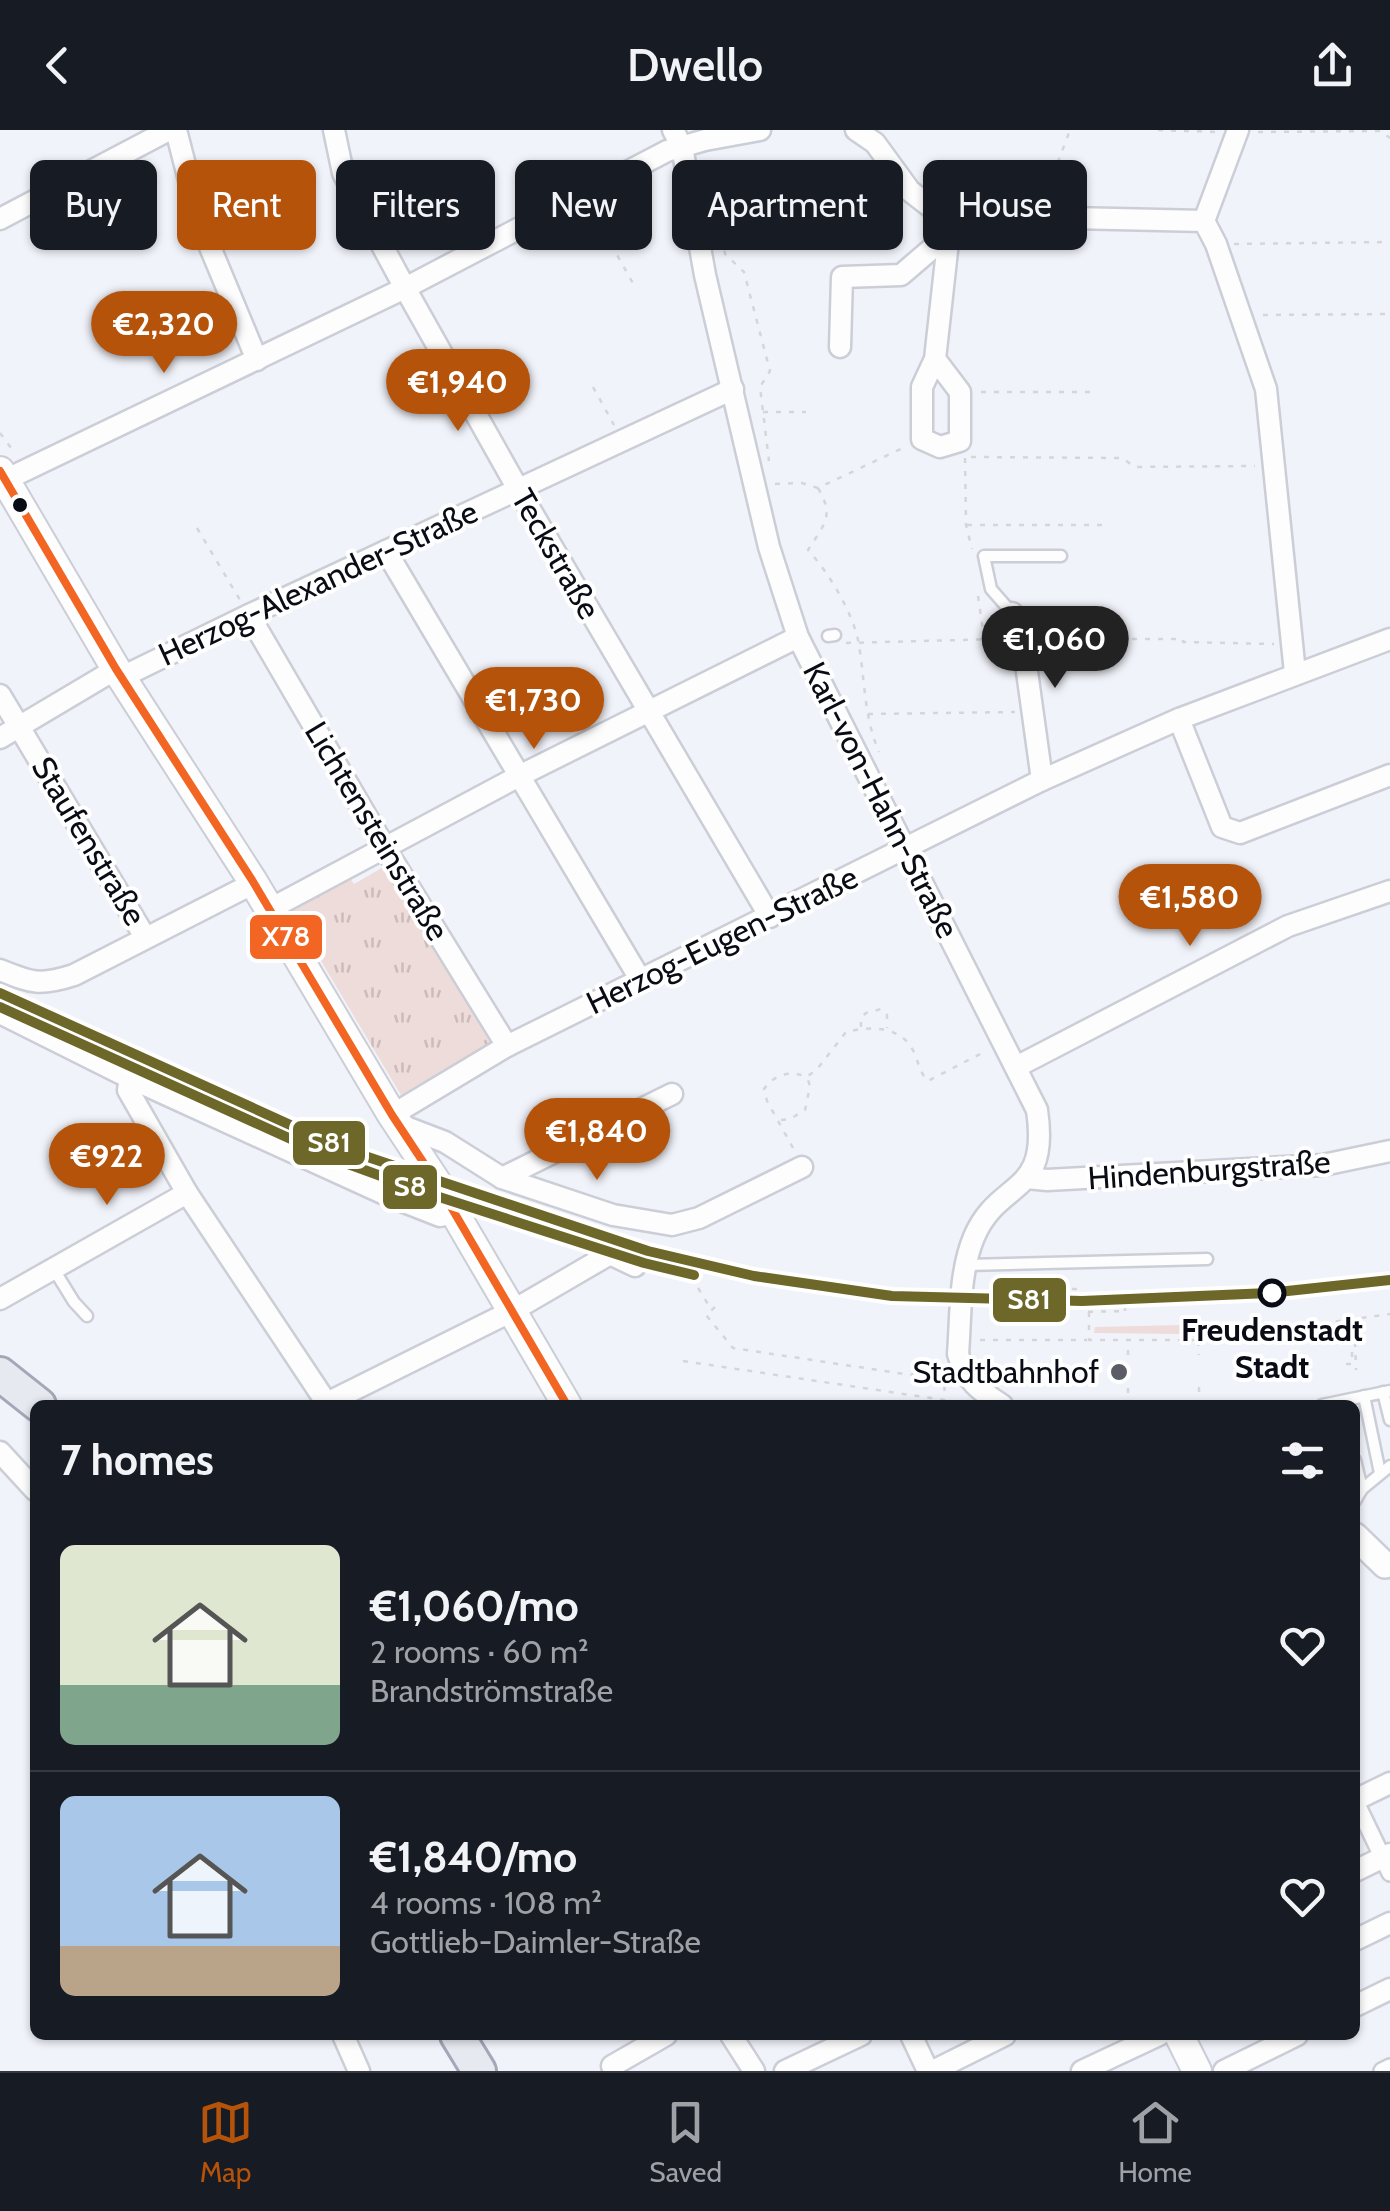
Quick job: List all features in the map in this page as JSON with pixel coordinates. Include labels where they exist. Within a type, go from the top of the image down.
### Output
[{"type":"main road","points":[[10,474],[119,673],[270,909],[395,1120],[455,1212],[564,1400]]},
{"type":"main road","points":[[0,1374],[33,1400]]},
{"type":"main road","points":[[460,2040],[479,2071]]},
{"type":"main road","points":[[1181,2040],[1196,2071]]},
{"type":"street","points":[[0,218],[173,130],[200,224],[258,360]]},
{"type":"street","name":"Teckstraße","points":[[334,130],[343,173],[404,288],[770,917]]},
{"type":"street","points":[[652,160],[668,152],[680,136],[705,140],[760,130]]},
{"type":"street","points":[[856,130],[875,143],[910,192],[923,202]]},
{"type":"street","points":[[1238,131],[1204,222],[1216,244],[1266,389],[1296,673]]},
{"type":"street","name":"Karl-von-Hahn-Straße","points":[[680,136],[705,275],[733,389],[764,485],[769,546],[798,637],[1037,1110],[1041,1138],[1037,1162],[1027,1178]]},
{"type":"street","points":[[1087,223],[1204,222]]},
{"type":"street","points":[[10,474],[258,360],[515,231]]},
{"type":"street","points":[[901,275],[925,250]]},
{"type":"street","points":[[935,359],[960,392],[960,441],[940,447],[922,439],[922,387],[935,359],[947,250]]},
{"type":"street","points":[[840,347],[842,277],[945,274]]},
{"type":"street","name":"Herzog-Alexander-Straße","points":[[0,738],[119,673],[733,389]]},
{"type":"street","points":[[386,551],[640,979]]},
{"type":"street","points":[[1012,613],[1024,650],[1042,780]]},
{"type":"street","name":"Lichtensteinstraße","points":[[249,614],[385,848],[507,1046]]},
{"type":"street","points":[[270,909],[519,776],[798,637]]},
{"type":"street","name":"Herzog-Eugen-Straße","points":[[395,1120],[507,1046],[1042,780],[1179,718],[1390,639]]},
{"type":"street","name":"Staufenstraße","points":[[0,695],[145,937]]},
{"type":"street","points":[[1179,718],[1222,827],[1240,834],[1390,775]]},
{"type":"street","points":[[0,970],[28,982],[46,984],[74,975],[254,883]]},
{"type":"street","points":[[1016,1067],[1288,926],[1390,891]]},
{"type":"street","points":[[0,1013],[130,1078],[429,1213],[440,1216],[455,1212]]},
{"type":"street","points":[[130,1078],[128,1090],[187,1193],[324,1400]]},
{"type":"street","points":[[502,1178],[672,1094]]},
{"type":"street","points":[[395,1120],[445,1142],[502,1178],[613,1216],[672,1226],[698,1218],[802,1166]]},
{"type":"street","name":"Hindenburgstraße","points":[[1027,1178],[1323,1165],[1390,1152]]},
{"type":"street","points":[[994,1400],[966,1376],[958,1354],[966,1265],[975,1234],[986,1217],[1027,1178]]},
{"type":"street","points":[[0,1299],[187,1193]]},
{"type":"street","points":[[335,1400],[512,1310],[610,1254],[635,1266]]},
{"type":"street","points":[[0,1452],[30,1485]]},
{"type":"street","points":[[1360,1541],[1388,1566]]},
{"type":"street","points":[[1360,1554],[1388,1566]]},
{"type":"street","points":[[1360,1798],[1390,1783]]},
{"type":"street","points":[[1360,1809],[1388,1862],[1360,1870]]},
{"type":"street","points":[[1360,1938],[1390,1923]]},
{"type":"street","points":[[1360,2004],[1390,1989]]},
{"type":"street","points":[[345,2040],[360,2071]]},
{"type":"street","points":[[358,2040],[370,2071]]},
{"type":"street","points":[[612,2066],[657,2040]]},
{"type":"street","points":[[733,2040],[754,2071]]},
{"type":"street","points":[[785,2071],[850,2040]]},
{"type":"street","points":[[914,2040],[933,2071],[995,2040]]},
{"type":"street","points":[[1082,2071],[1148,2040]]},
{"type":"street","points":[[1224,2071],[1287,2040]]},
{"type":"street","points":[[1382,2071],[1390,2067]]},
{"type":"lane","points":[[1012,613],[991,589],[984,556],[1060,556]]},
{"type":"lane","points":[[966,1265],[1208,1259]]},
{"type":"lane","points":[[52,1268],[87,1316]]},
{"type":"lane","points":[[1352,1400],[1387,1391],[1390,1420]]},
{"type":"lane","points":[[1360,1492],[1385,1470],[1364,1396]]},
{"type":"lane","points":[[1360,1481],[1362,1489]]},
{"type":"path","points":[[1059,160],[1070,130]]},
{"type":"path","points":[[1158,130],[1380,131],[1390,138]]},
{"type":"path","points":[[705,140],[725,254],[744,272],[770,371],[760,387],[764,485],[802,483],[818,488],[828,505],[827,519],[808,550],[832,577],[859,642],[866,714],[880,755]]},
{"type":"path","points":[[1216,244],[1388,242]]},
{"type":"path","points":[[614,250],[635,287]]},
{"type":"path","points":[[1241,316],[1390,314]]},
{"type":"path","points":[[593,387],[623,441]]},
{"type":"path","points":[[960,392],[1093,392]]},
{"type":"path","points":[[762,412],[806,412]]},
{"type":"path","points":[[0,433],[5,436],[10,474]]},
{"type":"path","points":[[818,488],[922,439]]},
{"type":"path","points":[[965,457],[1122,458],[1135,467],[1232,468],[1252,468],[1274,458]]},
{"type":"path","points":[[966,525],[1107,525]]},
{"type":"path","points":[[197,528],[249,614]]},
{"type":"path","points":[[834,638],[859,642],[1183,638],[1183,642],[1293,644]]},
{"type":"path","points":[[866,714],[1032,712]]},
{"type":"path","points":[[861,1028],[861,1018],[866,1013],[881,1009],[886,1015],[886,1030]]},
{"type":"path","points":[[806,1077],[846,1032],[861,1028],[898,1035],[909,1044],[918,1071],[928,1081],[988,1049],[994,1062]]},
{"type":"path","points":[[779,1120],[790,1119],[805,1110],[810,1086],[806,1077],[781,1074],[764,1089],[767,1101],[802,1166]]},
{"type":"path","points":[[635,1266],[646,1260],[690,1276],[713,1309],[706,1314],[733,1348],[911,1375],[925,1366],[945,1369],[944,1400],[683,1360]]},
{"type":"path","points":[[1060,1264],[1060,1290],[1082,1289],[1082,1312],[1125,1312]]},
{"type":"path","points":[[1089,1312],[1089,1340]]},
{"type":"path","points":[[1198,1354],[1198,1329],[1318,1324],[1390,1314]]},
{"type":"path","points":[[1346,1364],[1352,1364],[1355,1338],[1356,1370]]},
{"type":"path","points":[[970,1340],[1198,1340]]},
{"type":"path","points":[[1128,1340],[1128,1356]]},
{"type":"path","points":[[1198,1387],[1199,1400]]},
{"type":"path","points":[[1128,1388],[1128,1400]]},
{"type":"green space","points":[[385,866],[493,1042],[401,1095],[287,904],[346,872],[354,884]]},
{"type":"green space","points":[[1180,1325],[1180,1334],[1094,1333],[1095,1327]]},
{"type":"transit line","name":"X78","points":[[0,471],[116,669],[252,880],[437,1183],[564,1400]]},
{"type":"transit line","name":"S81","points":[[0,993],[341,1148],[648,1251],[754,1276],[892,1296],[1082,1301],[1269,1293],[1390,1280]]},
{"type":"transit line","name":"S8","points":[[0,1007],[337,1160],[644,1263],[694,1275]]},
{"type":"place","name":"Freudenstadt Stadt","points":[[1272,1293]]},
{"type":"place","name":"Stadtbahnhof","points":[[1119,1372]]}]
